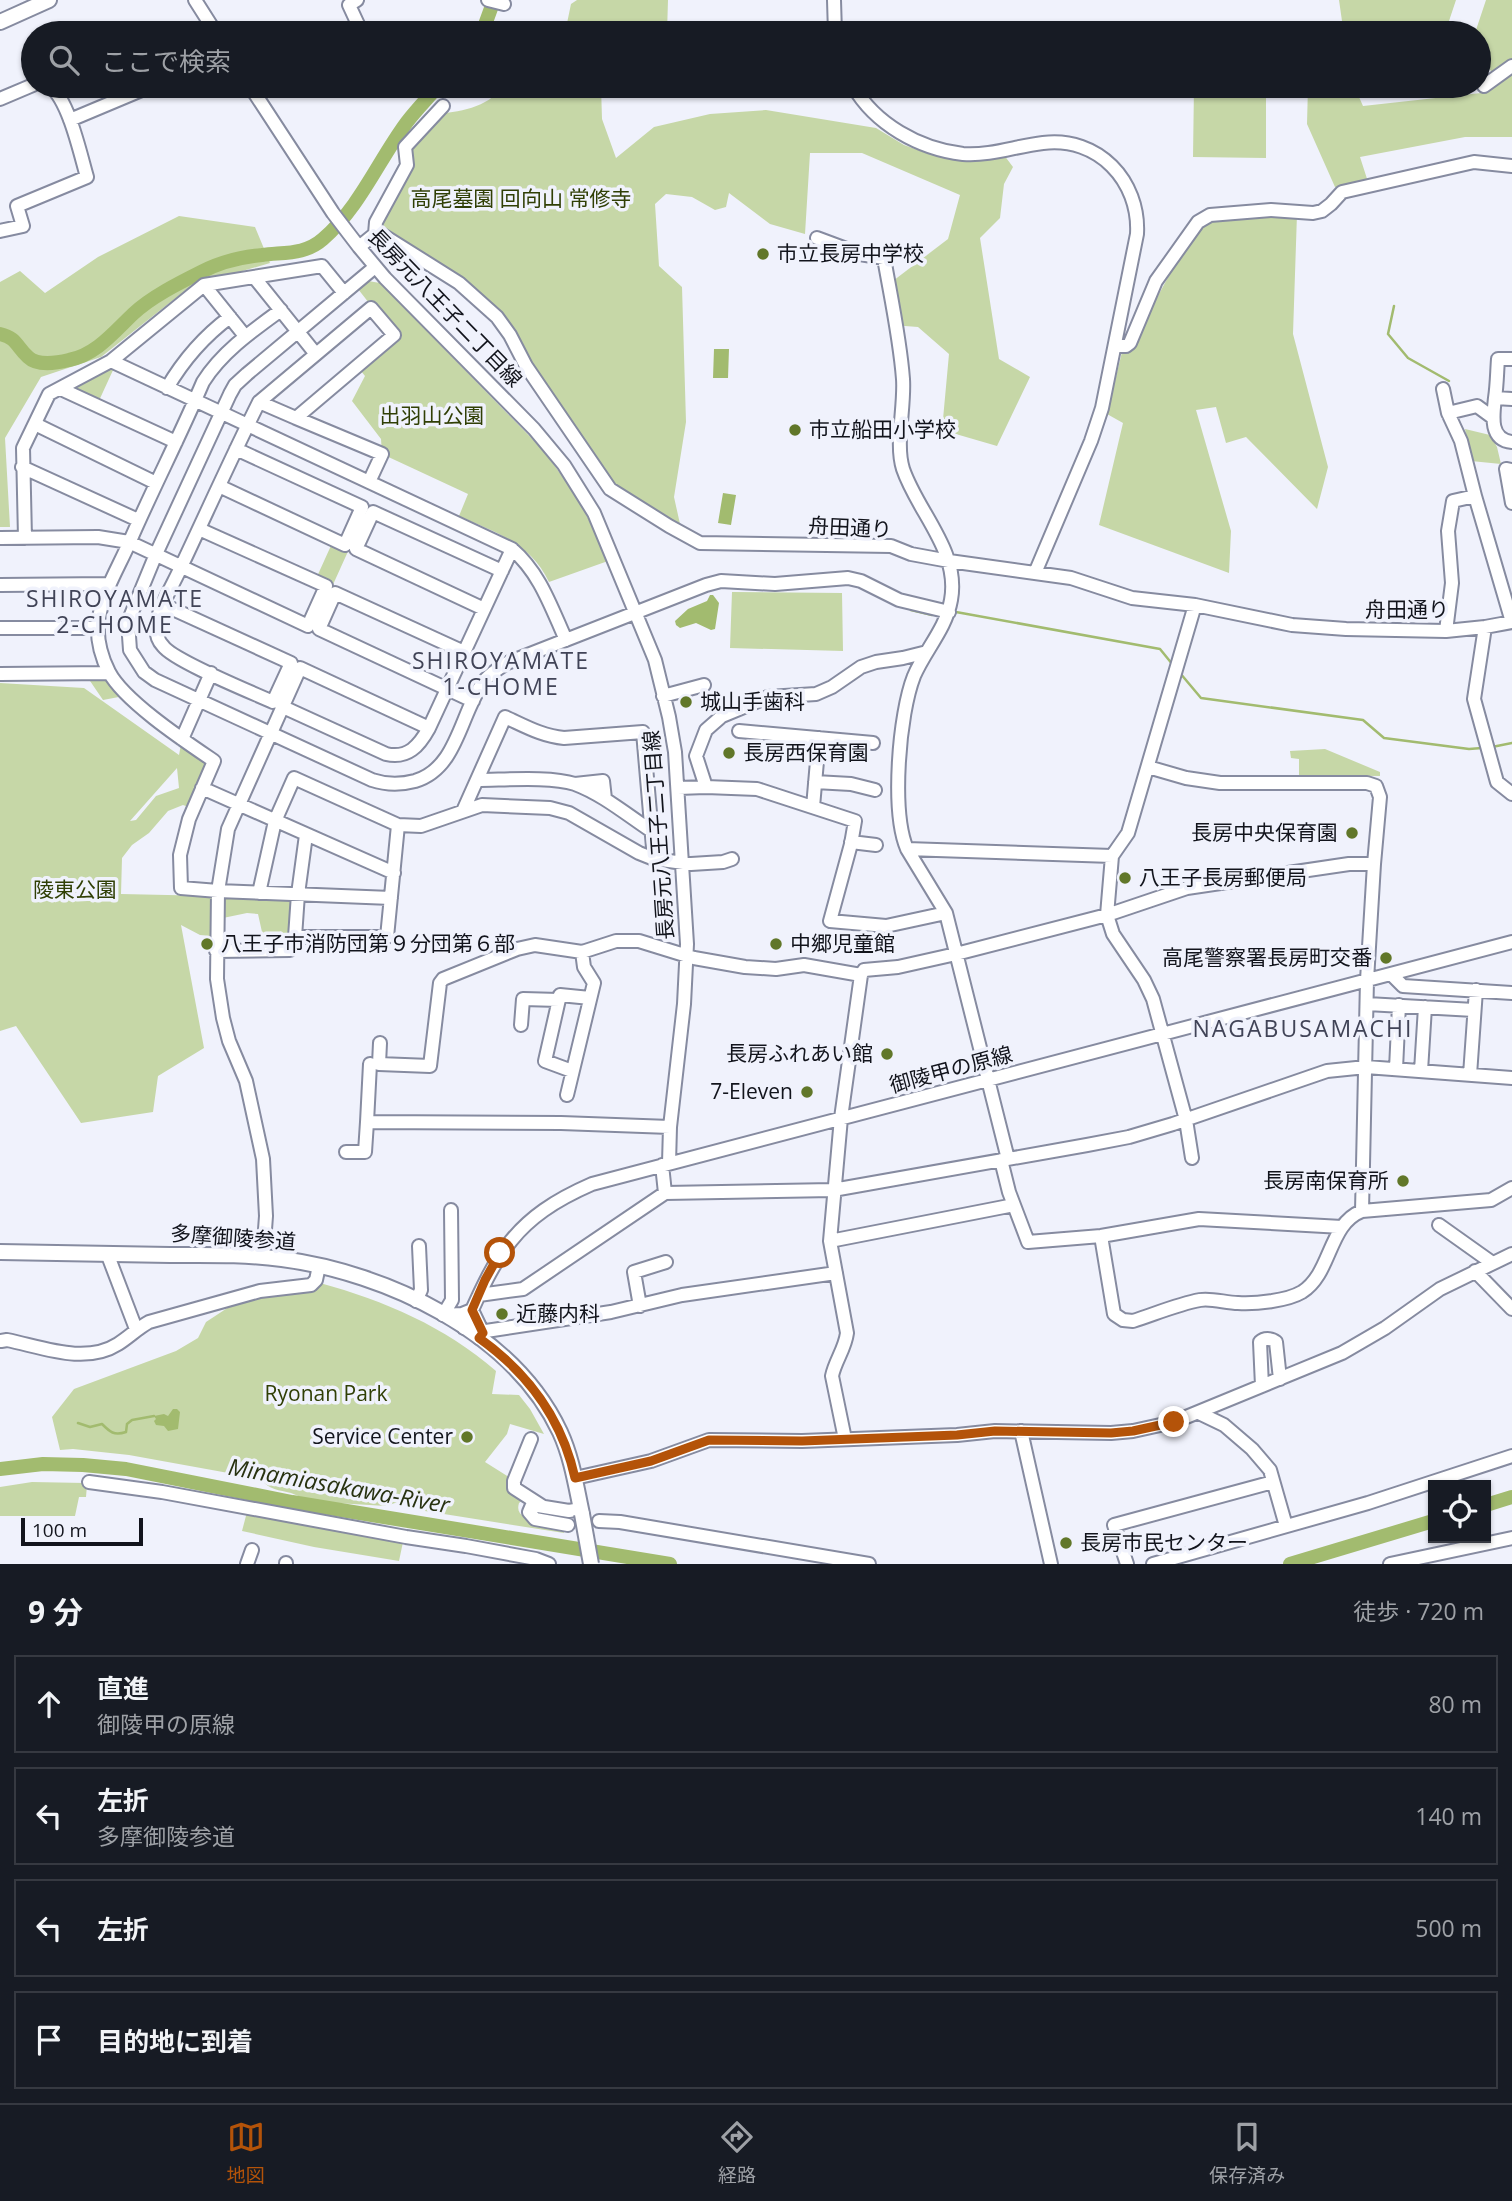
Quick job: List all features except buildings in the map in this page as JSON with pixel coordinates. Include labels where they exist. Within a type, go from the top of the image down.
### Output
[{"type":"main road","points":[[0,22],[50,0]]},
{"type":"main road","name":"多摩御陵参道","points":[[0,1252],[263,1257],[319,1266],[369,1281],[416,1301],[464,1328],[486,1334],[495,1350],[525,1378],[543,1401],[562,1435],[575,1478],[592,1564]]},
{"type":"street","points":[[195,0],[208,21]]},
{"type":"street","points":[[356,0],[349,5],[356,21]]},
{"type":"street","points":[[488,0],[503,6]]},
{"type":"street","points":[[834,0],[835,21]]},
{"type":"street","points":[[1491,81],[1512,66]]},
{"type":"street","points":[[0,99],[21,90]]},
{"type":"street","points":[[0,232],[23,226],[17,205],[87,177],[70,121],[59,98]]},
{"type":"street","points":[[70,121],[123,98]]},
{"type":"street","name":"長房元八王子二丁目線","points":[[258,98],[333,213],[375,267],[534,429],[564,465],[594,513],[654,660],[675,752],[687,955],[684,1004],[665,1164],[665,1193]]},
{"type":"street","points":[[860,98],[875,115],[896,131],[938,150],[986,154],[1044,142],[1069,142],[1090,149],[1114,167],[1132,196],[1138,222],[1137,234],[1102,408],[1091,441],[1035,573]]},
{"type":"street","points":[[359,247],[375,234],[376,222],[407,165],[405,147],[443,106]]},
{"type":"street","points":[[1116,346],[1130,343],[1156,281],[1203,218],[1210,215],[1271,210],[1313,214],[1322,211],[1342,192],[1474,162],[1512,166]]},
{"type":"street","name":"舟田通り","points":[[375,234],[381,234],[459,283],[496,317],[610,489],[700,543],[891,546],[911,554],[1089,583],[1132,598],[1195,605],[1292,625],[1446,631],[1485,628],[1512,622]]},
{"type":"street","points":[[817,239],[860,254],[884,258],[903,380],[900,428],[902,466],[949,561],[953,575],[948,612],[915,675],[907,697],[903,719],[898,810],[907,849],[946,912],[989,1079],[1009,1192],[1028,1242],[1101,1237],[1199,1219],[1342,1227]]},
{"type":"street","points":[[25,538],[23,448],[49,394],[111,360],[204,285],[322,266],[344,293]]},
{"type":"street","points":[[375,267],[241,379],[230,394],[128,622],[130,650],[144,671],[155,680],[372,780],[402,784],[425,778],[437,770],[447,756],[487,677],[496,670],[507,663],[694,589],[721,581],[775,584],[833,578],[861,581],[899,600],[948,612]]},
{"type":"street","points":[[254,277],[315,354]]},
{"type":"street","points":[[204,285],[245,336]]},
{"type":"street","points":[[164,605],[291,663],[273,702],[170,653],[158,638],[156,627],[164,605],[181,567],[259,401],[371,308],[394,335],[296,418]]},
{"type":"street","points":[[281,310],[245,336],[212,367],[203,382],[110,584],[102,605],[98,628],[100,650],[109,673],[141,706],[214,761],[189,819],[180,855],[181,888],[391,898]]},
{"type":"street","points":[[167,388],[193,349],[208,333],[230,317]]},
{"type":"street","points":[[1512,359],[1498,359],[1492,417],[1497,435],[1504,441],[1512,442]]},
{"type":"street","points":[[111,360],[512,548],[525,559],[538,578],[566,640]]},
{"type":"street","points":[[61,388],[176,442]]},
{"type":"street","points":[[1443,389],[1448,413],[1461,441],[1512,622]]},
{"type":"street","points":[[1495,398],[1512,399]]},
{"type":"street","points":[[259,401],[382,454],[369,482]]},
{"type":"street","points":[[1448,413],[1477,405],[1492,417]]},
{"type":"street","points":[[35,424],[156,483]]},
{"type":"street","points":[[219,486],[345,545],[362,507],[236,449]]},
{"type":"street","points":[[22,467],[138,520]]},
{"type":"street","points":[[1512,470],[1506,469],[1512,503]]},
{"type":"street","points":[[1446,631],[1452,583],[1447,531],[1453,501],[1475,496]]},
{"type":"street","points":[[484,609],[356,549],[373,512],[502,571]]},
{"type":"street","points":[[0,538],[98,537],[129,542],[308,625],[326,586],[199,529]]},
{"type":"street","points":[[283,707],[386,754],[395,756],[414,750],[422,742],[429,728],[512,548]]},
{"type":"street","points":[[0,584],[110,584]]},
{"type":"street","points":[[464,652],[335,593],[319,629],[473,701]]},
{"type":"street","points":[[1192,1158],[1186,1120],[1153,999],[1144,980],[1113,934],[1107,915],[1112,856],[1128,833],[1195,605]]},
{"type":"street","points":[[0,628],[98,628]]},
{"type":"street","points":[[1485,628],[1474,699],[1497,782],[1512,794]]},
{"type":"street","points":[[706,787],[696,756],[706,730],[722,716],[768,696],[816,694],[832,687],[861,667],[928,652]]},
{"type":"street","points":[[263,1257],[266,1216],[263,1159],[246,1081],[229,1041],[216,979],[218,891],[228,829],[300,668],[429,728]]},
{"type":"street","points":[[0,674],[109,673]]},
{"type":"street","points":[[182,739],[211,673]]},
{"type":"street","points":[[663,696],[698,683]]},
{"type":"street","points":[[463,811],[505,717],[545,736],[564,738],[643,732],[654,859]]},
{"type":"street","points":[[739,731],[873,743]]},
{"type":"street","points":[[813,807],[819,738]]},
{"type":"street","points":[[1148,767],[1186,778],[1220,783],[1367,783],[1376,786],[1380,797],[1367,980],[1362,1212]]},
{"type":"street","points":[[259,893],[275,821],[294,778],[398,825],[421,826],[482,805],[550,808],[569,813],[654,859],[683,863],[723,862],[732,859]]},
{"type":"street","points":[[477,780],[556,781],[575,784],[605,799],[650,830]]},
{"type":"street","points":[[816,782],[850,784],[875,790]]},
{"type":"street","points":[[202,788],[394,873]]},
{"type":"street","points":[[678,788],[757,789],[855,821],[830,921],[886,926],[946,912]]},
{"type":"street","points":[[306,835],[295,937],[387,937],[398,825]]},
{"type":"street","points":[[851,842],[876,845]]},
{"type":"street","points":[[907,849],[1112,856]]},
{"type":"street","points":[[845,1439],[832,1376],[847,1333],[830,1241],[841,1118],[861,975],[864,970],[898,967],[956,954],[1107,915],[1187,888],[1349,864],[1374,864]]},
{"type":"street","points":[[380,1043],[379,1064],[430,1066],[440,983],[443,979],[517,949],[535,945],[582,951],[616,940],[639,941],[687,955],[745,967],[776,969],[804,965],[861,975]]},
{"type":"street","name":"御陵甲の原線","points":[[464,1328],[494,1264],[510,1241],[544,1208],[592,1184],[1512,942]]},
{"type":"street","points":[[216,951],[290,950]]},
{"type":"street","points":[[567,1095],[594,983],[584,967],[582,951]]},
{"type":"street","points":[[1391,974],[1402,986],[1512,993]]},
{"type":"street","points":[[560,981],[545,1061],[572,1071]]},
{"type":"street","points":[[1470,1075],[1475,990]]},
{"type":"street","points":[[521,1025],[523,999],[590,998]]},
{"type":"street","points":[[1367,1004],[1474,1010]]},
{"type":"street","points":[[1396,1069],[1399,1005]]},
{"type":"street","points":[[1420,1071],[1424,1007]]},
{"type":"street","points":[[346,1152],[365,1152],[370,1063]]},
{"type":"street","points":[[479,1294],[523,1289],[665,1193],[833,1190],[1129,1137],[1326,1071],[1366,1067],[1512,1078]]},
{"type":"street","points":[[367,1122],[561,1123],[670,1127]]},
{"type":"street","points":[[1101,1237],[1114,1314],[1123,1320],[1133,1321],[1199,1300],[1255,1303],[1297,1295],[1311,1286],[1318,1276],[1342,1227],[1353,1215],[1491,1200],[1512,1188]]},
{"type":"street","points":[[830,1241],[1014,1205]]},
{"type":"street","points":[[443,1315],[452,1300],[451,1210]]},
{"type":"street","points":[[1439,1225],[1491,1262]]},
{"type":"street","points":[[416,1301],[421,1290],[419,1246]]},
{"type":"street","points":[[107,1254],[136,1329]]},
{"type":"street","points":[[575,1478],[651,1461],[709,1440],[802,1441],[1021,1431],[1125,1432],[1174,1422],[1363,1342],[1429,1296],[1491,1262],[1512,1254]]},
{"type":"street","points":[[639,1306],[634,1272],[666,1262]]},
{"type":"street","points":[[0,1350],[0,1341],[7,1340],[73,1354],[93,1354],[118,1344],[149,1322],[260,1291],[311,1285],[316,1280],[319,1266]]},
{"type":"street","points":[[1475,1271],[1512,1309]]},
{"type":"street","points":[[443,1315],[462,1314],[472,1310],[486,1334],[639,1306],[682,1295],[836,1273]]},
{"type":"street","points":[[1262,1386],[1259,1342],[1263,1339],[1273,1339],[1276,1342],[1280,1379]]},
{"type":"street","points":[[1199,1413],[1224,1425],[1252,1449],[1270,1470],[1286,1526]]},
{"type":"street","points":[[1021,1431],[1051,1564]]},
{"type":"street","points":[[531,1439],[514,1481],[514,1488],[542,1506]]},
{"type":"street","points":[[1153,1564],[1406,1492],[1512,1456]]},
{"type":"street","points":[[89,1482],[162,1492],[466,1546],[536,1559],[549,1564]]},
{"type":"street","points":[[1127,1564],[1114,1525],[1273,1482]]},
{"type":"street","points":[[568,1525],[535,1519],[529,1512],[533,1505],[582,1512]]},
{"type":"street","points":[[599,1521],[634,1524],[869,1564]]},
{"type":"street","points":[[1391,1564],[1512,1538]]},
{"type":"street","points":[[247,1564],[252,1550]]},
{"type":"green space","points":[[577,0],[668,0],[667,21],[567,21],[571,4]]},
{"type":"green space","points":[[1339,0],[1456,0],[1449,21],[1342,21]]},
{"type":"green space","points":[[1486,0],[1512,0],[1512,137],[1465,137],[1360,157],[1369,185],[1335,187],[1307,124],[1308,98],[1359,98],[1363,106],[1436,98],[1491,98],[1491,21],[1479,21]]},
{"type":"green space","name":"高尾墓園 回向山 常修寺","points":[[601,98],[602,119],[616,158],[654,127],[710,114],[766,110],[876,128],[904,145],[954,159],[1004,155],[1013,167],[1004,184],[1000,218],[980,238],[999,359],[1030,377],[997,446],[942,430],[949,354],[918,327],[892,325],[885,287],[948,239],[960,195],[862,153],[810,153],[805,234],[770,224],[729,193],[726,207],[715,210],[692,197],[666,194],[655,204],[659,266],[682,287],[686,422],[674,497],[682,533],[610,489],[497,317],[376,229],[408,147],[433,115],[462,110],[489,100]]},
{"type":"green space","points":[[1194,98],[1266,98],[1266,158],[1193,157]]},
{"type":"green space","points":[[1297,214],[1293,334],[1328,467],[1317,509],[1246,437],[1226,443],[1216,407],[1196,410],[1231,531],[1229,573],[1099,525],[1123,423],[1107,414],[1122,352],[1131,346],[1187,242],[1211,219]]},
{"type":"green space","points":[[179,216],[255,227],[270,263],[191,286],[101,357],[41,377],[5,438],[10,527],[0,527],[0,282],[20,271],[45,293],[98,257]]},
{"type":"green space","name":"出羽山公園","points":[[368,281],[380,283],[544,451],[580,501],[608,561],[549,582],[533,558],[522,548],[459,516],[468,494],[382,454],[381,439],[352,401],[365,376],[357,366],[394,335],[358,289]]},
{"type":"green space","points":[[105,364],[114,368],[97,405],[61,389]]},
{"type":"green space","points":[[1465,429],[1490,435],[1497,447],[1501,464],[1471,461]]},
{"type":"green space","points":[[334,539],[350,547],[331,589],[315,581]]},
{"type":"green space","points":[[732,592],[842,593],[843,651],[730,648]]},
{"type":"green space","points":[[88,678],[109,678],[124,696],[103,700]]},
{"type":"green space","name":"陵東公園","points":[[0,683],[84,688],[179,755],[182,739],[214,761],[194,809],[183,805],[168,811],[122,858],[121,894],[214,896],[212,936],[200,935],[181,925],[204,1048],[158,1076],[153,1112],[81,1123],[16,1026],[0,1031]],"holes":[[[177,768],[179,788],[156,796],[136,820],[130,821]]]},
{"type":"green space","points":[[1325,749],[1380,772],[1380,776],[1299,775],[1299,759],[1291,758],[1290,751]]},
{"type":"green space","points":[[224,891],[298,894],[295,937],[290,950],[266,950],[258,914],[247,913],[223,918]]},
{"type":"green space","name":"Ryonan Park","points":[[320,1283],[391,1307],[435,1328],[496,1371],[492,1394],[519,1395],[544,1434],[510,1424],[507,1434],[485,1462],[512,1479],[525,1498],[518,1505],[522,1516],[562,1527],[564,1533],[425,1511],[412,1504],[398,1502],[386,1506],[318,1503],[278,1490],[261,1479],[129,1455],[60,1450],[52,1417],[74,1389],[176,1351],[198,1338],[206,1322],[238,1301],[262,1294],[319,1288]]},
{"type":"green space","points":[[32,1482],[85,1483],[86,1497],[79,1497],[75,1516],[0,1516],[0,1487]]},
{"type":"green space","points":[[247,1512],[403,1542],[399,1561],[314,1547],[242,1531]]},
{"type":"shaded area","points":[[714,349],[729,349],[728,378],[713,378]]},
{"type":"shaded area","points":[[723,493],[736,495],[731,525],[718,523]]},
{"type":"shaded area","points":[[710,595],[719,603],[715,629],[711,630],[696,623],[680,628],[676,625],[675,621],[688,609],[707,601]]},
{"type":"shaded area","points":[[173,1409],[180,1412],[178,1429],[168,1431],[164,1426],[156,1425],[154,1416],[168,1416]]},
{"type":"waterway","points":[[486,21],[494,0]]},
{"type":"waterway","points":[[0,334],[13,340],[28,357],[37,362],[53,363],[79,357],[104,342],[148,302],[208,268],[238,259],[309,248],[323,239],[348,213],[407,122],[428,98]]},
{"type":"waterway","points":[[1394,306],[1388,334],[1408,358],[1449,381]]},
{"type":"waterway","points":[[911,610],[932,615]]},
{"type":"waterway","points":[[956,612],[1160,649],[1173,665]]},
{"type":"waterway","points":[[1180,673],[1201,698],[1363,720],[1384,738],[1469,749],[1482,748]]},
{"type":"waterway","points":[[1492,747],[1512,743]]},
{"type":"waterway","points":[[78,1423],[90,1427],[102,1424],[118,1434],[126,1432],[127,1424],[132,1420],[154,1416]]},
{"type":"waterway","name":"Minamiasakawa-River","points":[[0,1469],[43,1464],[126,1469],[292,1502],[670,1564]]},
{"type":"waterway","name":"Minamiasakawa-River","points":[[1491,1503],[1512,1497]]},
{"type":"waterway","name":"Minamiasakawa-River","points":[[1290,1564],[1428,1523]]},
{"type":"place","name":"市立長房中学校","points":[[763,254]]},
{"type":"place","name":"市立船田小学校","points":[[795,430]]},
{"type":"place","name":"城山手歯科","points":[[686,702]]},
{"type":"place","name":"長房西保育園","points":[[729,753]]},
{"type":"place","name":"長房中央保育園","points":[[1352,833]]},
{"type":"place","name":"八王子長房郵便局","points":[[1125,878]]},
{"type":"place","name":"八王子市消防団第９分団第６部","points":[[207,944]]},
{"type":"place","name":"中郷児童館","points":[[776,944]]},
{"type":"place","name":"高尾警察署長房町交番","points":[[1386,958]]},
{"type":"place","name":"長房ふれあい館","points":[[887,1054]]},
{"type":"place","name":"7-Eleven","points":[[807,1092]]},
{"type":"place","name":"長房南保育所","points":[[1403,1181]]},
{"type":"place","name":"近藤内科","points":[[502,1314]]},
{"type":"place","name":"Service Center","points":[[467,1437]]},
{"type":"place","name":"長房市民センター","points":[[1066,1543]]},
{"type":"district","name":"SHIROYAMATE 2-CHOME","points":[[115,612]]},
{"type":"district","name":"SHIROYAMATE 1-CHOME","points":[[501,674]]},
{"type":"district","name":"NAGABUSAMACHI","points":[[1303,1029]]},
{"type":"route","points":[[500,1253],[472,1310],[483,1333],[479,1338],[515,1367],[538,1394],[562,1435],[575,1478],[651,1461],[709,1440],[802,1441],[995,1431],[1111,1433],[1174,1422]]}]
